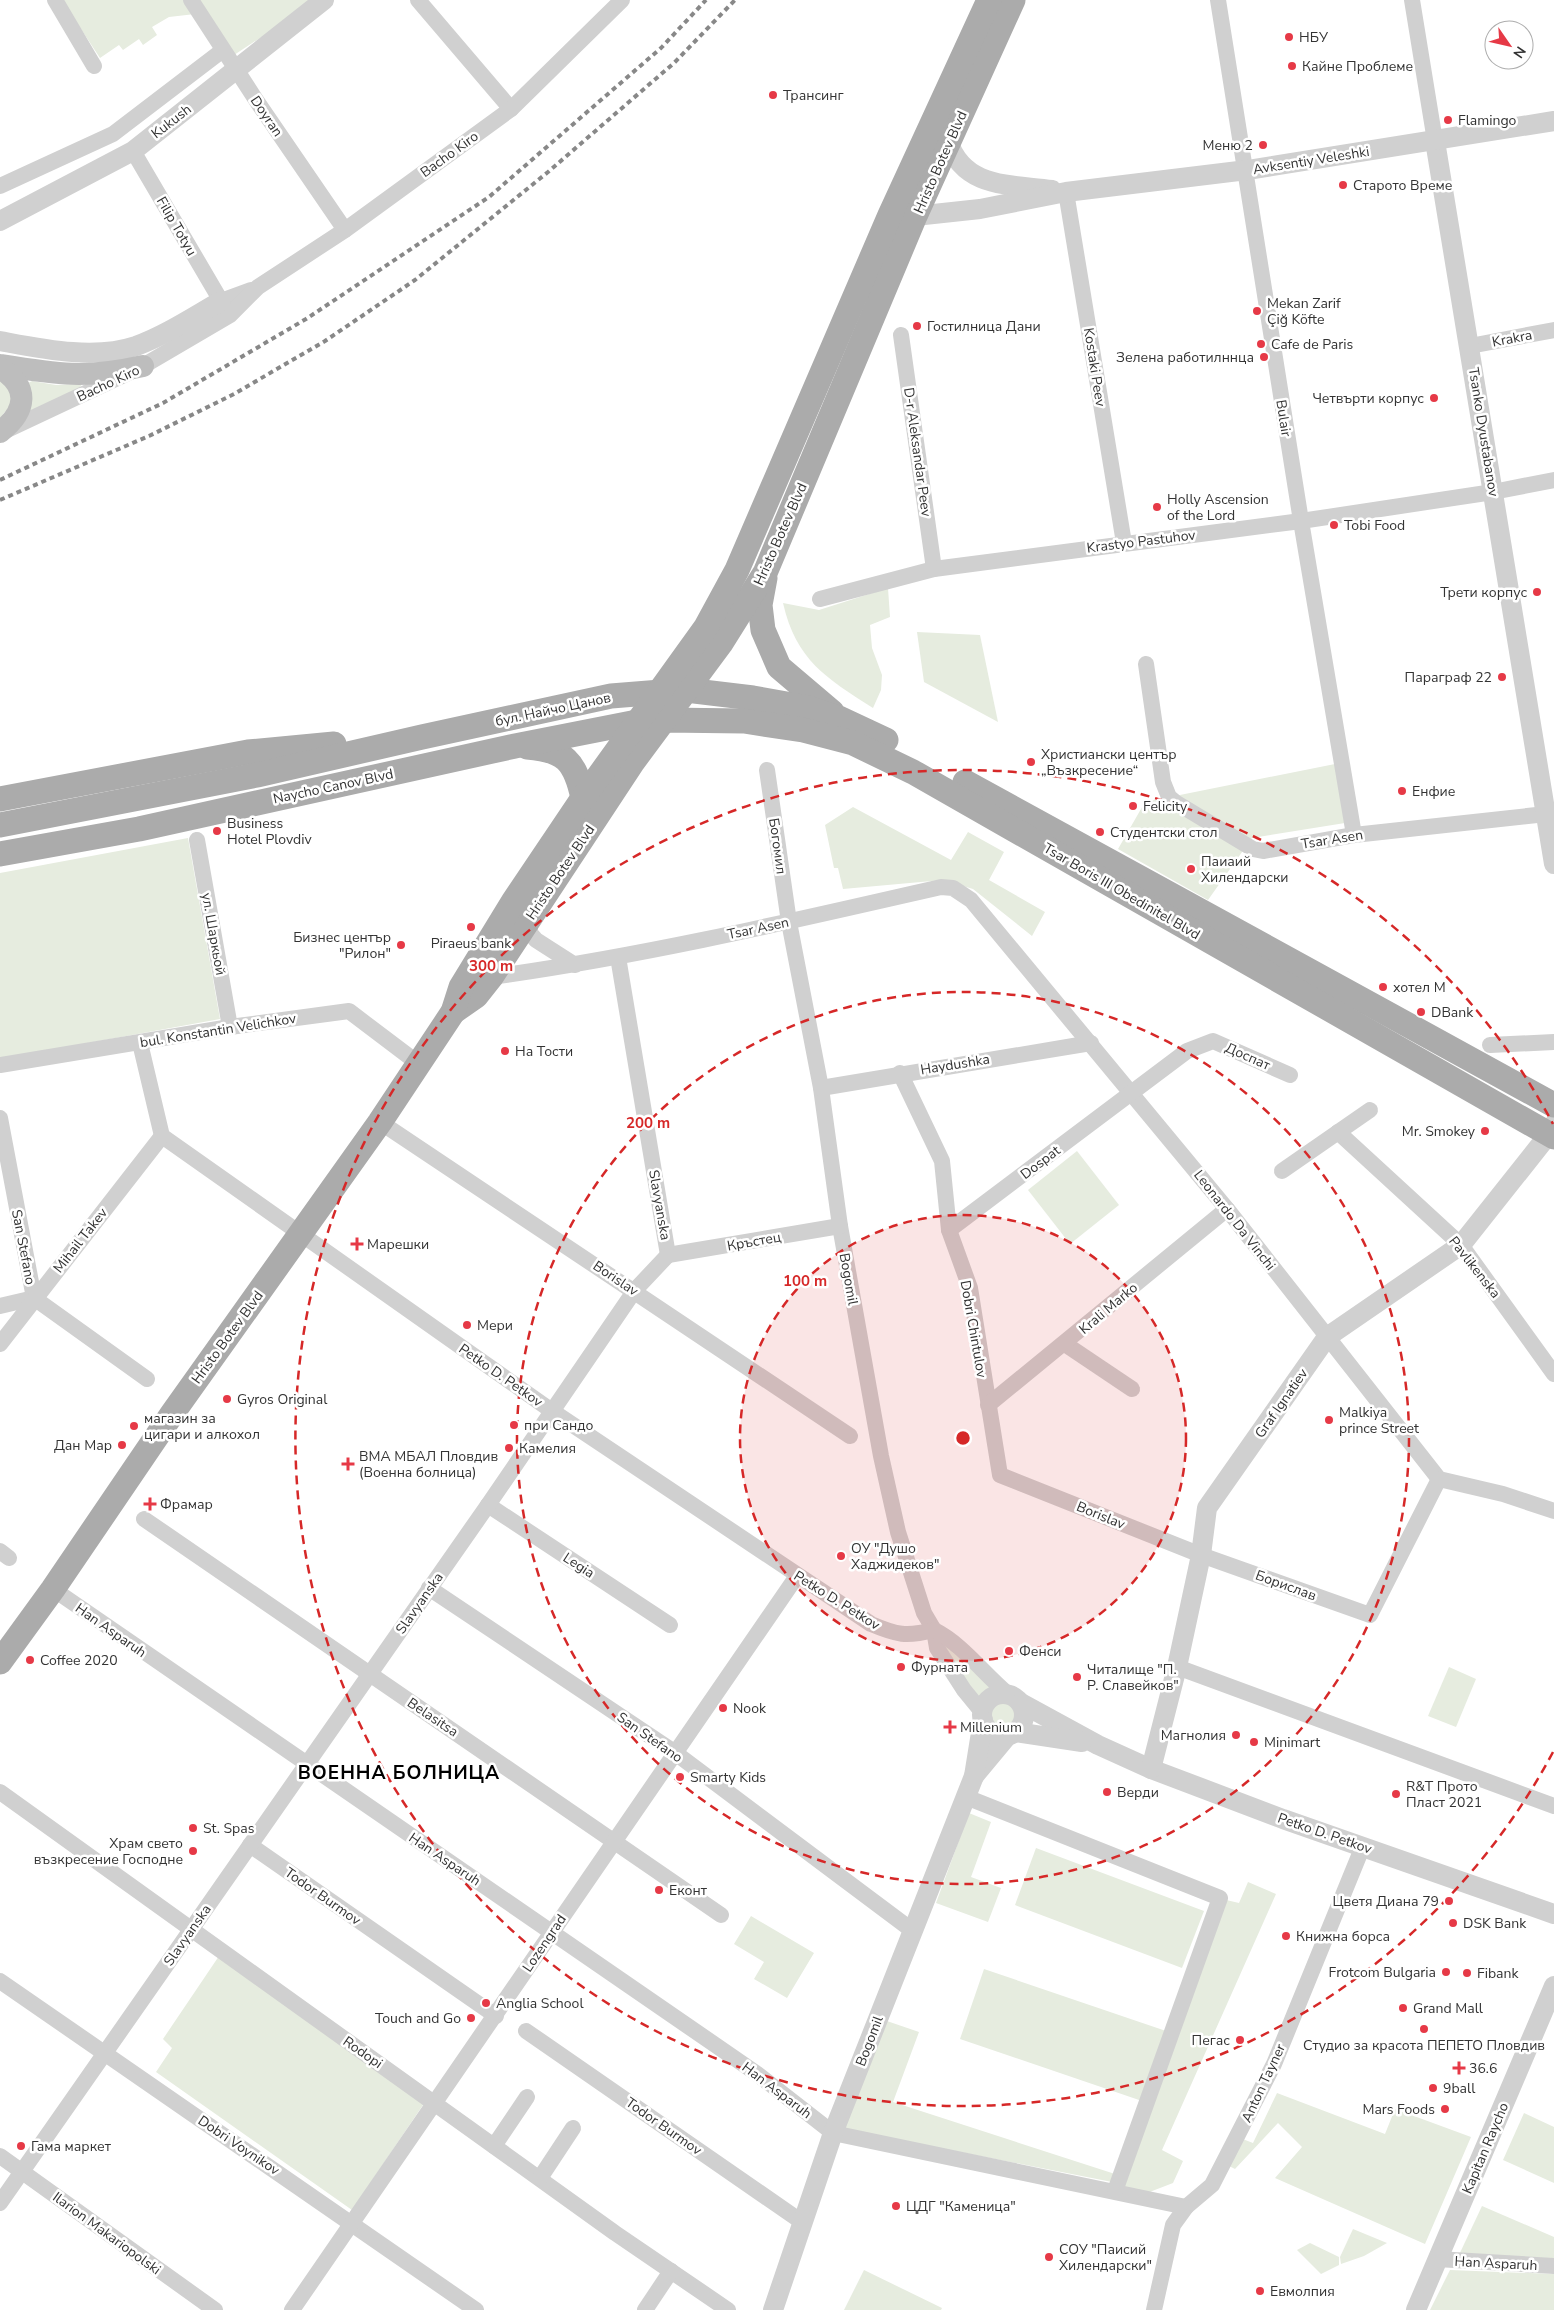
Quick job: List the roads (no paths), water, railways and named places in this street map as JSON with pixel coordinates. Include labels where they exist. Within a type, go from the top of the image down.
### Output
[{"type":"main road","name":"Hristo Botev Blvd","points":[[0,1662],[172,1414],[380,1122],[453,1012],[461,987],[513,902],[582,798],[705,628],[737,570],[890,215],[989,0]]},
{"type":"main road","name":"Hristo Botev Blvd","points":[[453,1012],[476,996],[491,977],[632,763],[720,643],[766,573],[915,216],[1013,0]]},
{"type":"main road","points":[[890,215],[915,216]]},
{"type":"main road","points":[[0,366],[47,373],[81,375],[110,374],[143,366]]},
{"type":"main road","points":[[0,366],[16,381],[21,389],[22,400],[15,419],[0,433]]},
{"type":"main road","points":[[766,573],[760,605],[763,630],[779,667],[839,718]]},
{"type":"main road","name":"бул. Найчо Цанов","points":[[422,737],[611,696],[686,690]]},
{"type":"main road","name":"Tsar Boris III Obedinitel Blvd","points":[[686,690],[753,698],[808,708],[839,718],[908,751],[1554,1105]]},
{"type":"main road","name":"Tsar Boris III Obedinitel Blvd","points":[[665,720],[744,721],[803,730],[853,743],[913,772],[1552,1131]]},
{"type":"main road","name":"Naycho Canov Blvd","points":[[0,854],[139,829],[515,746],[637,722],[665,720]]},
{"type":"main road","points":[[0,799],[248,752],[422,737]]},
{"type":"main road","name":"Naycho Canov Blvd","points":[[0,825],[257,775],[422,737]]},
{"type":"main road","points":[[515,746],[550,749],[565,757],[578,777],[582,798]]},
{"type":"street","points":[[55,0],[94,66]]},
{"type":"street","name":"Doyran","points":[[191,0],[344,230]]},
{"type":"street","name":"Kukush","points":[[1,216],[133,151],[324,0]]},
{"type":"street","points":[[418,0],[512,109]]},
{"type":"street","name":"Bacho Kiro","points":[[0,433],[143,366],[230,314],[258,287],[344,230],[512,109],[622,0]]},
{"type":"street","name":"Bulair","points":[[1218,0],[1301,520],[1354,835]]},
{"type":"street","name":"Tsanko Dyustabanov","points":[[1412,0],[1493,492],[1550,813],[1554,864]]},
{"type":"street","points":[[0,186],[113,134],[223,50]]},
{"type":"street","name":"Avksentiy Veleshki","points":[[915,216],[980,209],[1066,192],[1246,170],[1554,121]]},
{"type":"street","name":"Avksentiy Veleshki","points":[[948,141],[953,155],[961,166],[970,174],[985,181],[1066,192]]},
{"type":"street","name":"Filip Totyu","points":[[133,151],[221,301]]},
{"type":"street","name":"Kostaki Peev","points":[[1066,192],[1124,543]]},
{"type":"street","name":"Bacho Kiro","points":[[221,301],[258,287]]},
{"type":"street","points":[[0,341],[54,351],[82,352],[134,346],[172,330],[221,301]]},
{"type":"street","name":"Krakra","points":[[1470,346],[1554,330]]},
{"type":"street","name":"D-r Aleksandar Peev","points":[[901,335],[934,569]]},
{"type":"street","name":"Krastyo Pastuhov","points":[[820,598],[934,569],[1301,520],[1493,492],[1554,480]]},
{"type":"street","name":"Tsar Asen","points":[[1146,664],[1163,782],[1169,797],[1174,802],[1253,849],[1263,851],[1354,835],[1550,813]]},
{"type":"street","name":"Богомил","points":[[767,770],[789,922]]},
{"type":"street","name":"ул. Шаркьой","points":[[197,840],[230,1027]]},
{"type":"street","name":"Tsar Asen","points":[[491,977],[618,957],[789,922],[941,887]]},
{"type":"street","name":"Leonardo Da Vinchi","points":[[941,887],[961,892],[971,900],[1227,1209],[1439,1479]]},
{"type":"street","points":[[530,917],[530,933],[536,940],[575,965]]},
{"type":"street","name":"Bogomil","points":[[774,2310],[833,2134],[974,1776],[983,1716],[937,1648],[934,1630],[924,1613],[898,1532],[881,1456],[840,1226],[821,1088],[789,922]]},
{"type":"street","name":"Slavyanska","points":[[0,2203],[488,1505],[635,1290],[668,1255],[618,957]]},
{"type":"street","name":"bul. Konstantin Velichkov","points":[[0,1065],[230,1027],[349,1011],[419,1064]]},
{"type":"street","name":"Доспат","points":[[1132,1093],[1186,1051],[1213,1041],[1290,1075]]},
{"type":"street","points":[[1490,1046],[1554,1042]]},
{"type":"street","points":[[140,1043],[162,1136]]},
{"type":"street","name":"Haydushka","points":[[821,1088],[900,1073],[1091,1043]]},
{"type":"street","name":"Dobri Chintulov","points":[[900,1073],[942,1161],[949,1230],[970,1288],[1000,1475]]},
{"type":"street","name":"Dospat","points":[[949,1230],[1132,1093]]},
{"type":"street","points":[[1282,1171],[1370,1110]]},
{"type":"street","name":"San Stefano","points":[[0,1118],[34,1298],[147,1379]]},
{"type":"street","name":"Borislav","points":[[380,1122],[635,1290],[850,1436]]},
{"type":"street","name":"Graf Ignatiev","points":[[1151,1769],[1177,1667],[1201,1555],[1207,1508],[1326,1337],[1461,1245],[1552,1131]]},
{"type":"street","name":"Pavlikenska","points":[[1338,1132],[1461,1245],[1554,1374]]},
{"type":"street","name":"Petko D. Petkov","points":[[162,1136],[552,1412],[871,1624],[889,1632],[911,1636],[934,1630]]},
{"type":"street","name":"Mihail Takev","points":[[0,1344],[162,1136]]},
{"type":"street","name":"Krali Marko","points":[[988,1405],[1065,1344],[1227,1209]]},
{"type":"street","name":"Кръстец","points":[[668,1255],[840,1226]]},
{"type":"street","points":[[0,1306],[34,1298]]},
{"type":"street","points":[[1065,1344],[1132,1389]]},
{"type":"street","name":"Borislav","points":[[1000,1475],[1201,1555]]},
{"type":"street","points":[[1439,1479],[1503,1494],[1554,1511]]},
{"type":"street","name":"Борислав","points":[[1201,1555],[1370,1615],[1439,1479]]},
{"type":"street","name":"Legia","points":[[488,1505],[670,1625]]},
{"type":"street","name":"Belasitsa","points":[[144,1519],[721,1915]]},
{"type":"street","name":"Lozengrad","points":[[292,2310],[437,2103],[674,1752],[797,1576]]},
{"type":"street","name":"San Stefano","points":[[429,1588],[674,1752],[913,1931]]},
{"type":"street","name":"Han Asparuh","points":[[52,1589],[305,1765],[756,2073],[833,2134]]},
{"type":"street","name":"Bogomil","points":[[934,1630],[950,1638],[984,1674],[1014,1699]]},
{"type":"street","points":[[1177,1667],[1554,1806]]},
{"type":"street","points":[[999,1694],[1014,1699],[1024,1719],[1012,1734],[993,1733],[983,1716],[985,1704],[999,1694]]},
{"type":"street","name":"Petko D. Petkov","points":[[1014,1699],[1098,1745],[1151,1769],[1283,1819],[1554,1914]]},
{"type":"street","name":"Bogomil","points":[[974,1776],[1012,1734]]},
{"type":"street","name":"Petko D. Petkov","points":[[1012,1734],[1098,1745]]},
{"type":"street","name":"Rodopi","points":[[0,1792],[437,2103],[494,2146],[728,2310]]},
{"type":"street","points":[[966,1796],[1220,1898],[1114,2191]]},
{"type":"street","name":"Todor Burmov","points":[[250,1845],[496,2016]]},
{"type":"street","name":"Anton Tayner","points":[[1154,2310],[1173,2225],[1186,2207],[1212,2185],[1262,2090],[1363,1846]]},
{"type":"street","name":"Dobri Voynikov","points":[[0,1981],[353,2223],[476,2310]]},
{"type":"street","name":"Kapitan Raycho","points":[[1416,2310],[1554,1986]]},
{"type":"street","name":"Todor Burmov","points":[[526,2030],[802,2222]]},
{"type":"street","points":[[494,2146],[527,2097]]},
{"type":"street","points":[[540,2178],[572,2128]]},
{"type":"street","points":[[833,2134],[1186,2207]]},
{"type":"street","name":"Ilarion Makariopolski","points":[[0,2156],[215,2310]]},
{"type":"street","name":"Han Asparuh","points":[[1437,2259],[1554,2266]]},
{"type":"street","points":[[644,2310],[671,2271]]},
{"type":"railway","points":[[0,480],[163,403],[306,319],[489,197],[661,48],[706,0]]},
{"type":"railway","points":[[0,500],[149,436],[234,394],[325,341],[415,280],[548,172],[674,63],[735,0]]},
{"type":"place","name":"НБУ","points":[[1289,37]]},
{"type":"place","name":"Кайне Проблеме","points":[[1292,66]]},
{"type":"place","name":"Трансинг","points":[[773,95]]},
{"type":"place","name":"Flamingo","points":[[1448,120]]},
{"type":"place","name":"Меню 2","points":[[1263,145]]},
{"type":"place","name":"Старото Време","points":[[1343,185]]},
{"type":"place","name":"Mekan Zarif Çiğ Köfte","points":[[1257,311]]},
{"type":"place","name":"Гостилница Дани","points":[[917,326]]},
{"type":"place","name":"Cafe de Paris","points":[[1261,344]]},
{"type":"place","name":"Зелена работилннца","points":[[1264,357]]},
{"type":"place","name":"Четвърти корпус","points":[[1434,398]]},
{"type":"place","name":"Holly Ascension of the Lord","points":[[1157,507]]},
{"type":"place","name":"Tobi Food","points":[[1334,525]]},
{"type":"place","name":"Трети корпус","points":[[1537,592]]},
{"type":"place","name":"Параграф 22","points":[[1502,677]]},
{"type":"place","name":"Христиански център „Възкресение“","points":[[1031,762]]},
{"type":"place","name":"Енфие","points":[[1402,791]]},
{"type":"place","name":"Felicity","points":[[1133,806]]},
{"type":"place","name":"Business Hotel Plovdiv","points":[[217,831]]},
{"type":"place","name":"Студентски стол","points":[[1100,832]]},
{"type":"place","name":"Паиаий Хилендарски","points":[[1191,869]]},
{"type":"place","name":"Piraeus bank","points":[[471,927]]},
{"type":"place","name":"Бизнес център \"Рилон\"","points":[[401,945]]},
{"type":"place","name":"хотел М","points":[[1383,987]]},
{"type":"place","name":"DBank","points":[[1421,1012]]},
{"type":"place","name":"На Тости","points":[[505,1051]]},
{"type":"place","name":"Mr. Smokey","points":[[1485,1131]]},
{"type":"place","name":"Марешки","points":[[357,1244]]},
{"type":"place","name":"Мери","points":[[467,1325]]},
{"type":"place","name":"Gyros Original","points":[[227,1399]]},
{"type":"place","name":"Malkiya prince Street","points":[[1329,1420]]},
{"type":"place","name":"при Сандо","points":[[514,1425]]},
{"type":"place","name":"магазин за цигари и алкохол","points":[[134,1426]]},
{"type":"place","name":"Дан Мар","points":[[122,1445]]},
{"type":"place","name":"Камелия","points":[[509,1448]]},
{"type":"place","name":"ВМА МБАЛ Пловдив (Военна болница)","points":[[348,1464]]},
{"type":"place","name":"Фрамар","points":[[150,1504]]},
{"type":"place","name":"ОУ \"Душо Хаджидеков\"","points":[[841,1556]]},
{"type":"place","name":"Фенси","points":[[1009,1651]]},
{"type":"place","name":"Coffee 2020","points":[[30,1660]]},
{"type":"place","name":"Фурната","points":[[901,1667]]},
{"type":"place","name":"Читалище \"П. Р. Славейков\"","points":[[1077,1677]]},
{"type":"place","name":"Nook","points":[[723,1708]]},
{"type":"place","name":"Millenium","points":[[950,1727]]},
{"type":"place","name":"Магнолия","points":[[1236,1735]]},
{"type":"place","name":"Minimart","points":[[1254,1742]]},
{"type":"place","name":"Smarty Kids","points":[[680,1777]]},
{"type":"place","name":"Верди","points":[[1107,1792]]},
{"type":"place","name":"R&T Прото Пласт 2021","points":[[1396,1794]]},
{"type":"place","name":"St. Spas","points":[[193,1828]]},
{"type":"place","name":"Храм свето възкресение Господне","points":[[193,1851]]},
{"type":"place","name":"Еконт","points":[[659,1890]]},
{"type":"place","name":"Цветя Диана 79","points":[[1449,1901]]},
{"type":"place","name":"DSK Bank","points":[[1453,1923]]},
{"type":"place","name":"Книжна борса","points":[[1286,1936]]},
{"type":"place","name":"Frotcom Bulgaria","points":[[1446,1972]]},
{"type":"place","name":"Fibank","points":[[1467,1973]]},
{"type":"place","name":"Anglia School","points":[[486,2003]]},
{"type":"place","name":"Grand Mall","points":[[1403,2008]]},
{"type":"place","name":"Touch and Go","points":[[471,2018]]},
{"type":"place","name":"Студио за красота ПЕПЕТО Пловдив","points":[[1424,2029]]},
{"type":"place","name":"Пегас","points":[[1240,2040]]},
{"type":"place","name":"36.6","points":[[1459,2068]]},
{"type":"place","name":"9ball","points":[[1433,2088]]},
{"type":"place","name":"Mars Foods","points":[[1445,2109]]},
{"type":"place","name":"Гама маркет","points":[[21,2146]]},
{"type":"place","name":"ЦДГ \"Каменица\"","points":[[896,2206]]},
{"type":"place","name":"СОУ \"Паисий Хилендарски\"","points":[[1049,2257]]},
{"type":"place","name":"Евмолпия","points":[[1260,2291]]},
{"type":"district","name":"ВОЕННА БОЛНИЦА","points":[[399,1772]]}]
